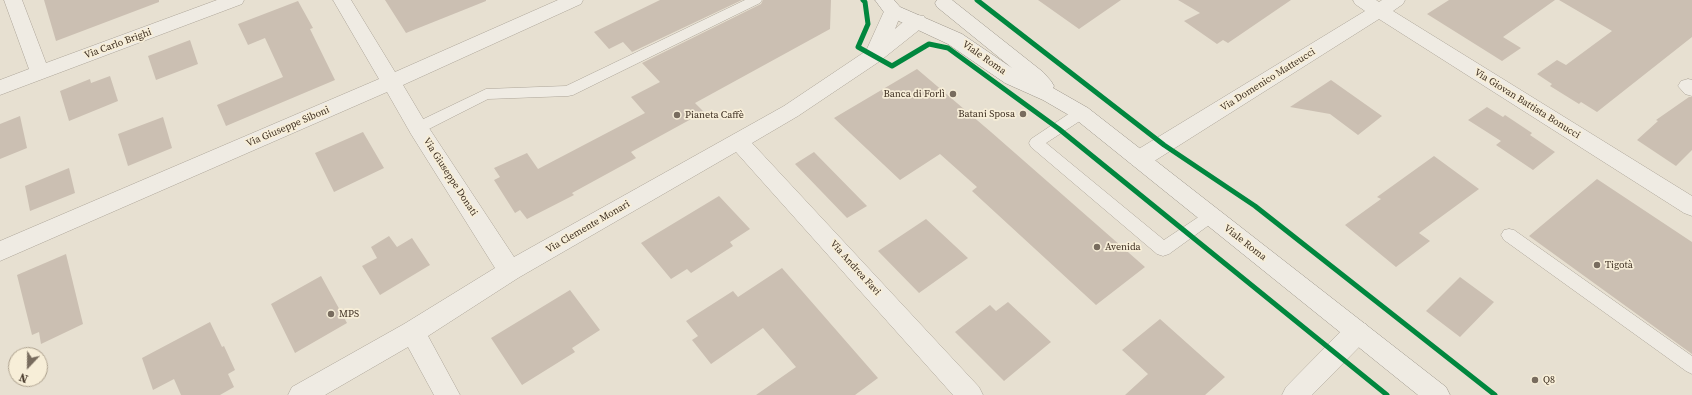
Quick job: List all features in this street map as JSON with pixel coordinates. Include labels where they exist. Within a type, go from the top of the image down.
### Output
[{"type":"street","points":[[13,0],[40,72]]},
{"type":"street","name":"Via Carlo Brighi","points":[[0,88],[235,0]]},
{"type":"street","points":[[342,0],[392,82]]},
{"type":"street","name":"Via Giuseppe Siboni","points":[[0,251],[392,82],[574,0]]},
{"type":"street","name":"Via Clemente Monari","points":[[300,395],[413,332],[510,271],[739,142],[791,111],[873,56],[917,21],[938,11],[944,2]]},
{"type":"street","name":"Viale Roma","points":[[944,2],[1036,77],[1050,95]]},
{"type":"street","name":"Via Domenico Matteucci","points":[[1140,159],[1379,3]]},
{"type":"street","name":"Via Giovan Battista Bonucci","points":[[1379,3],[1692,208]]},
{"type":"street","points":[[873,56],[888,6]]},
{"type":"street","name":"Viale Roma","points":[[888,6],[955,39],[1012,78],[1050,95],[1081,112],[1437,395]]},
{"type":"street","name":"Via Giuseppe Donati","points":[[392,82],[418,128],[510,271]]},
{"type":"street","name":"Via Andrea Favi","points":[[739,142],[970,395]]},
{"type":"street","points":[[413,332],[446,395]]},
{"type":"street","points":[[1295,395],[1357,332]]},
{"type":"lane","points":[[418,128],[486,94],[568,91],[756,0]]},
{"type":"lane","points":[[1081,112],[1036,143],[1163,249],[1211,216]]},
{"type":"lane","points":[[1509,236],[1692,366]]},
{"type":"building","points":[[44,0],[159,0],[159,2],[56,41]]},
{"type":"building","points":[[385,0],[486,0],[486,1],[406,33]]},
{"type":"building","points":[[660,0],[742,0],[632,52],[623,42],[609,49],[594,32]]},
{"type":"building","points":[[763,0],[831,0],[830,29],[695,103],[704,112],[631,152],[636,158],[572,193],[574,195],[527,219],[520,210],[515,213],[494,180],[500,177],[494,168],[527,153],[538,169],[645,113],[631,97],[660,82],[642,63],[761,4]]},
{"type":"building","points":[[1038,0],[1121,0],[1079,29]]},
{"type":"building","points":[[1178,0],[1291,0],[1228,43],[1223,40],[1217,44],[1184,21],[1200,13]]},
{"type":"building","points":[[1449,0],[1555,0],[1503,37],[1521,48],[1502,61],[1427,14]]},
{"type":"building","points":[[1559,0],[1692,0],[1692,37],[1597,112],[1581,102],[1579,104],[1550,86],[1552,84],[1537,74],[1557,60],[1566,65],[1612,31]]},
{"type":"building","points":[[298,1],[313,28],[310,29],[335,80],[226,126],[217,105],[283,77],[265,38],[248,45],[238,24]]},
{"type":"building","points":[[190,40],[198,64],[156,80],[148,56]]},
{"type":"building","points":[[917,69],[1145,267],[1096,305],[972,191],[977,187],[940,154],[900,180],[834,118]]},
{"type":"building","points":[[110,76],[118,101],[69,121],[60,91],[90,79],[91,83]]},
{"type":"building","points":[[1331,80],[1382,116],[1358,135],[1330,114],[1290,107]]},
{"type":"building","points":[[1689,97],[1692,97],[1692,150],[1676,166],[1637,140],[1658,121],[1656,120]]},
{"type":"building","points":[[1487,107],[1503,117],[1505,115],[1532,133],[1530,135],[1555,152],[1533,170],[1496,145],[1501,141],[1468,120]]},
{"type":"building","points":[[20,116],[27,148],[0,159],[0,124]]},
{"type":"building","points":[[163,117],[172,148],[128,166],[118,134]]},
{"type":"building","points":[[363,132],[384,168],[334,192],[315,153]]},
{"type":"building","points":[[814,152],[867,206],[847,218],[795,164]]},
{"type":"building","points":[[1434,156],[1479,189],[1419,233],[1430,241],[1396,267],[1345,225],[1381,199],[1377,197]]},
{"type":"building","points":[[69,168],[75,193],[30,211],[25,186]]},
{"type":"building","points":[[1597,179],[1692,242],[1692,354],[1529,236]]},
{"type":"building","points":[[719,196],[750,229],[730,242],[733,246],[691,273],[687,269],[671,279],[641,243]]},
{"type":"building","points":[[926,219],[968,258],[919,293],[878,251]]},
{"type":"building","points":[[389,236],[397,247],[412,238],[430,265],[380,295],[362,266],[377,258],[371,247]]},
{"type":"building","points":[[66,254],[83,324],[41,344],[39,332],[32,335],[17,275]]},
{"type":"building","points":[[782,268],[878,378],[855,395],[756,395],[796,367],[763,328],[711,364],[692,340],[698,336],[686,321],[733,291],[738,297]]},
{"type":"building","points":[[321,276],[347,323],[295,353],[271,304]]},
{"type":"building","points":[[1460,277],[1494,302],[1460,337],[1426,311]]},
{"type":"building","points":[[570,290],[600,330],[572,348],[575,352],[522,385],[491,338]]},
{"type":"building","points":[[1008,302],[1051,342],[1004,381],[955,332],[990,305],[996,311]]},
{"type":"building","points":[[1160,319],[1225,377],[1205,395],[1125,395],[1148,374],[1122,350]]},
{"type":"building","points":[[210,322],[222,347],[224,346],[235,370],[228,374],[234,387],[220,395],[181,395],[174,379],[153,390],[142,358]]},
{"type":"cycle path","points":[[863,0],[865,2],[868,24],[858,47],[892,66],[929,44],[948,48],[1059,129],[1387,395]]},
{"type":"cycle path","points":[[977,0],[1164,145],[1255,206],[1495,395]]},
{"type":"place","name":"Banca di Forlì","points":[[953,94]]},
{"type":"place","name":"Batani Sposa","points":[[1023,114]]},
{"type":"place","name":"Pianeta Caffè","points":[[677,115]]},
{"type":"place","name":"Avenida","points":[[1097,247]]},
{"type":"place","name":"Tigotà","points":[[1597,265]]},
{"type":"place","name":"MPS","points":[[331,314]]},
{"type":"place","name":"Q8","points":[[1535,380]]}]
